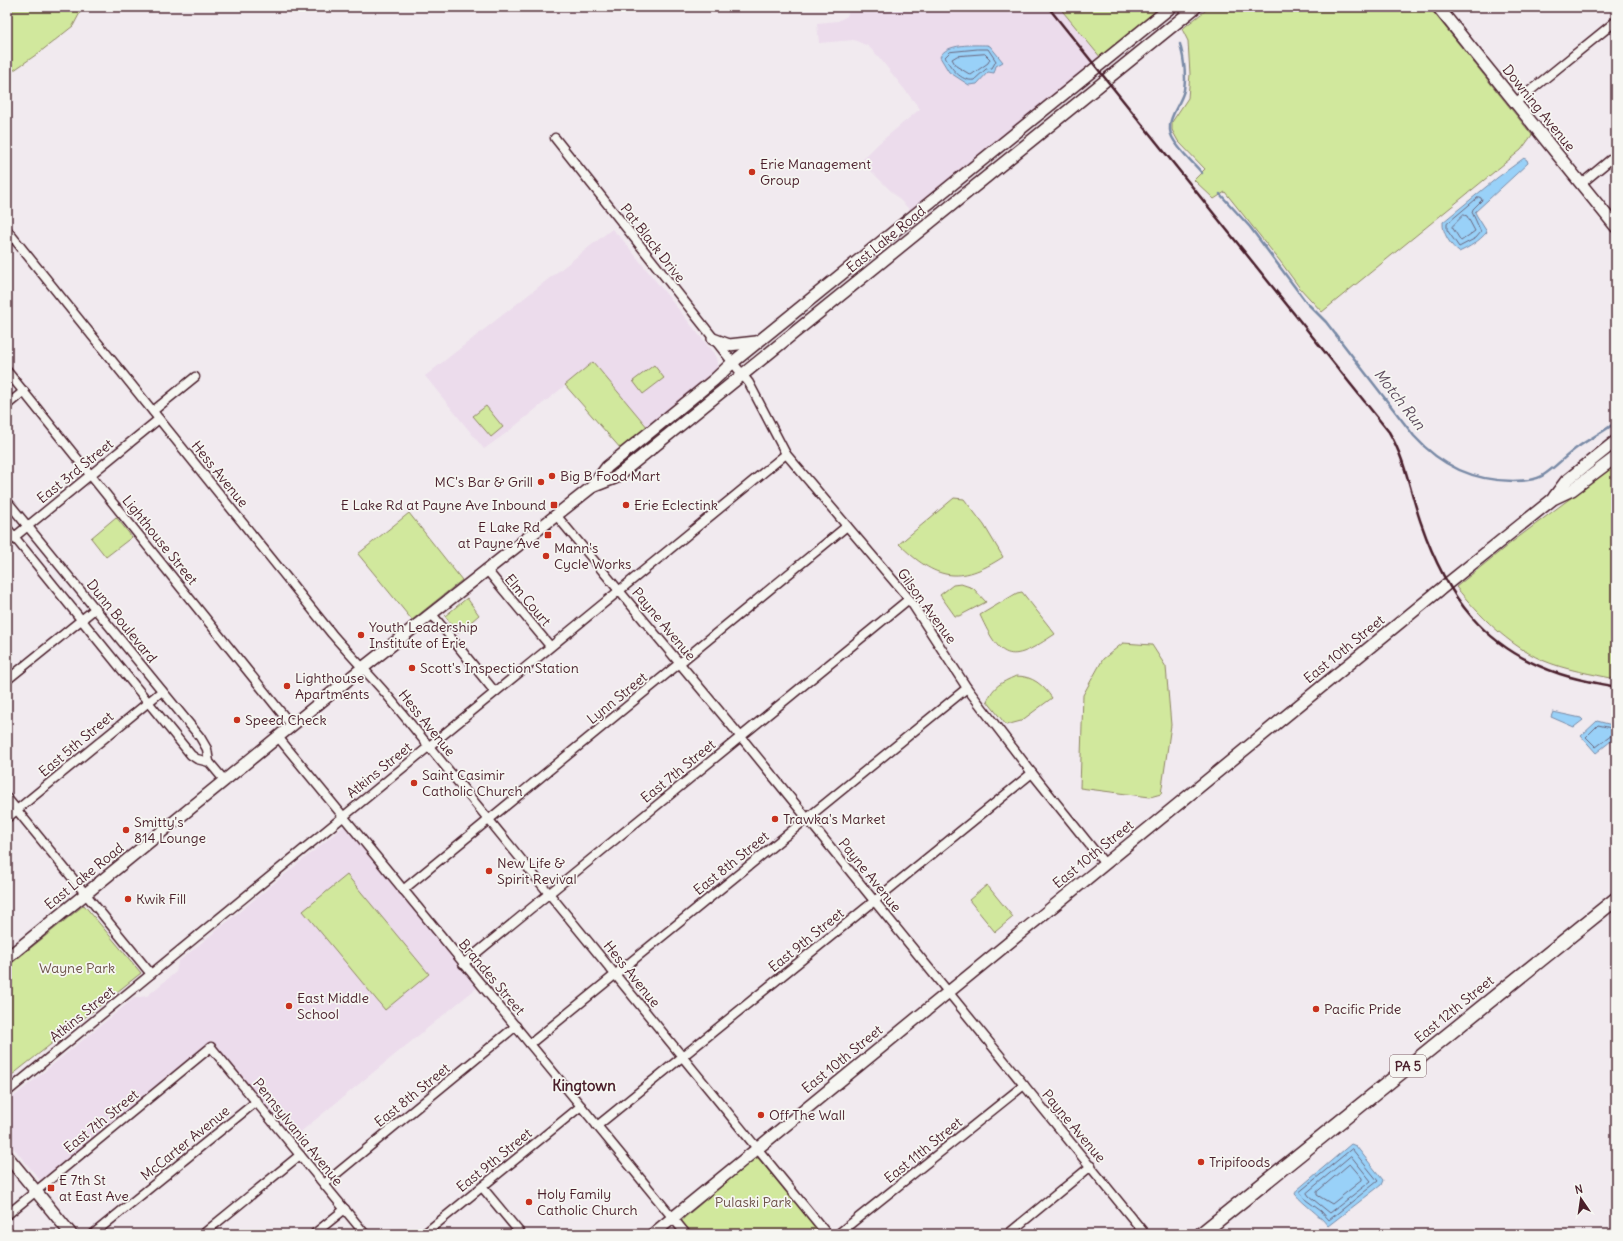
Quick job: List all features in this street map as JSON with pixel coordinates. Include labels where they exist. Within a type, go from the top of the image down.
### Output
[{"type":"main road","name":"East Lake Road","points":[[7,958],[363,668],[486,569],[592,487],[607,467],[714,380],[757,342],[1171,7]]},
{"type":"main road","name":"East Lake Road","points":[[592,487],[615,478],[1196,7]]},
{"type":"main road","name":"Downing Avenue","points":[[1438,7],[1616,227]]},
{"type":"main road","points":[[713,339],[729,345],[757,342]]},
{"type":"main road","name":"East 10th Street","points":[[1553,499],[1566,481],[1616,441]]},
{"type":"main road","name":"East 10th Street","points":[[654,1234],[757,1148],[1553,499],[1572,490],[1616,457]]},
{"type":"main road","name":"East 12th Street","points":[[1201,1234],[1614,904]]},
{"type":"main road","points":[[7,1156],[71,1234]]},
{"type":"street","points":[[1515,103],[1616,21]]},
{"type":"street","name":"Pat Black Drive","points":[[555,138],[732,363]]},
{"type":"street","points":[[1581,184],[1616,155]]},
{"type":"street","name":"Hess Avenue","points":[[7,230],[332,634],[429,746],[827,1234]]},
{"type":"street","name":"Gilson Avenue","points":[[732,363],[757,396],[786,454],[909,599],[967,688],[1032,773],[1105,864]]},
{"type":"street","name":"Lighthouse Street","points":[[7,371],[292,726]]},
{"type":"street","points":[[153,411],[195,377]]},
{"type":"street","points":[[7,405],[24,391]]},
{"type":"street","name":"East 3rd Street","points":[[7,543],[159,419]]},
{"type":"street","name":"Atkins Street","points":[[7,1092],[786,454]]},
{"type":"street","name":"Dunn Boulevard","points":[[7,500],[204,743],[209,762],[225,781]]},
{"type":"street","name":"Payne Avenue","points":[[556,515],[741,736],[1146,1234]]},
{"type":"street","name":"Lynn Street","points":[[404,890],[847,526]]},
{"type":"street","name":"Dunn Boulevard","points":[[7,528],[192,755],[203,761],[209,762]]},
{"type":"street","name":"Elm Court","points":[[486,569],[550,646]]},
{"type":"street","name":"East 7th Street","points":[[464,964],[909,599]]},
{"type":"street","points":[[7,680],[96,608]]},
{"type":"street","points":[[431,614],[495,692]]},
{"type":"street","name":"East 8th Street","points":[[530,1044],[967,688]]},
{"type":"street","name":"East 5th Street","points":[[7,818],[162,691]]},
{"type":"street","name":"Brandes Street","points":[[278,737],[686,1234]]},
{"type":"street","name":"East 9th Street","points":[[598,1126],[1032,773]]},
{"type":"street","points":[[7,798],[151,974]]},
{"type":"street","name":"East 8th Street","points":[[324,1184],[516,1026]]},
{"type":"street","name":"East 7th Street","points":[[7,1215],[211,1047]]},
{"type":"street","name":"Pennsylvania Avenue","points":[[211,1047],[365,1234]]},
{"type":"street","name":"East 11th Street","points":[[838,1234],[1024,1085]]},
{"type":"street","name":"McCarter Avenue","points":[[93,1234],[256,1101]]},
{"type":"street","name":"East 9th Street","points":[[424,1234],[581,1106]]},
{"type":"street","points":[[203,1234],[300,1155]]},
{"type":"street","points":[[1008,1234],[1091,1166]]},
{"type":"street","points":[[482,1187],[521,1234]]},
{"type":"street","points":[[314,1234],[345,1209]]},
{"type":"shaded area","points":[[850,7],[1059,7],[1101,58],[912,212],[861,161],[879,143],[920,109],[878,56],[868,46],[854,40],[819,43],[817,23],[838,21],[847,16]]},
{"type":"shaded area","points":[[612,229],[622,239],[716,356],[718,369],[648,428],[593,363],[505,434],[484,449],[425,376]]},
{"type":"shaded area","name":"East Middle School","points":[[344,826],[347,826],[479,986],[293,1138],[212,1040],[55,1170],[40,1180],[7,1140],[7,1102],[134,998],[147,996],[176,972],[178,962]]},
{"type":"green space","points":[[15,7],[83,7],[73,26],[40,52],[7,75],[7,14]]},
{"type":"green space","points":[[1059,7],[1164,7],[1101,58]]},
{"type":"green space","points":[[1210,7],[1429,7],[1532,135],[1521,150],[1322,312],[1299,287],[1225,192],[1214,199],[1194,180],[1205,169],[1178,141],[1172,130],[1172,122],[1188,98],[1190,74],[1188,41],[1182,29]]},
{"type":"green space","points":[[593,362],[648,428],[621,449],[565,385]]},
{"type":"green space","points":[[654,365],[664,378],[643,394],[633,381]]},
{"type":"green space","points":[[486,406],[503,427],[491,437],[473,416]]},
{"type":"green space","points":[[1616,464],[1616,679],[1560,666],[1542,660],[1529,653],[1506,638],[1485,619],[1456,587],[1508,545]]},
{"type":"green space","points":[[954,498],[964,499],[984,525],[1003,557],[973,572],[960,575],[936,571],[924,565],[899,544]]},
{"type":"green space","points":[[409,513],[462,580],[412,620],[358,554]]},
{"type":"green space","points":[[116,517],[132,537],[106,557],[91,538]]},
{"type":"green space","points":[[961,584],[973,588],[986,602],[959,616],[955,616],[940,595],[953,585]]},
{"type":"green space","points":[[1022,592],[1055,634],[1028,650],[1018,653],[1010,653],[1002,650],[995,642],[980,615],[1017,593]]},
{"type":"green space","points":[[467,598],[479,615],[458,633],[445,616]]},
{"type":"green space","points":[[1123,643],[1152,645],[1166,667],[1171,725],[1161,794],[1150,797],[1080,788],[1083,695],[1103,659]]},
{"type":"green space","points":[[1016,676],[1022,676],[1037,682],[1052,698],[1021,721],[1006,725],[987,701],[992,692],[998,686]]},
{"type":"green space","points":[[347,875],[429,974],[385,1010],[303,911]]},
{"type":"green space","points":[[987,885],[1013,917],[995,932],[969,900]]},
{"type":"green space","name":"Wayne Park","points":[[84,905],[141,973],[7,1079],[7,967]]},
{"type":"green space","name":"Pulaski Park","points":[[758,1158],[821,1234],[690,1234],[681,1222],[684,1218],[754,1159]]},
{"type":"water","points":[[990,46],[1003,62],[996,66],[994,73],[988,72],[977,84],[969,85],[949,72],[940,57],[943,52],[954,47]]},
{"type":"water","points":[[1524,158],[1528,163],[1475,212],[1487,232],[1474,244],[1459,252],[1448,239],[1444,230],[1443,222]]},
{"type":"water","points":[[1553,712],[1581,718],[1583,720],[1574,727],[1551,717]]},
{"type":"water","points":[[1597,721],[1616,726],[1616,737],[1596,753],[1581,736]]},
{"type":"water","points":[[1351,1144],[1356,1146],[1383,1180],[1381,1185],[1328,1226],[1295,1194],[1297,1190]]},
{"type":"waterway","name":"Motch Run","points":[[1180,44],[1185,67],[1185,84],[1182,96],[1171,119],[1170,131],[1178,147],[1202,173]]},
{"type":"waterway","name":"Motch Run","points":[[1220,194],[1250,227],[1306,302],[1326,322],[1414,436],[1446,463],[1484,478],[1513,481],[1536,478],[1547,473],[1574,450],[1616,422]]},
{"type":"railway","points":[[1048,7],[1389,432],[1404,465],[1417,511],[1431,549],[1456,596],[1471,616],[1489,634],[1510,650],[1533,663],[1560,674],[1616,687]]},
{"type":"place","name":"Erie Management Group","points":[[752,172]]},
{"type":"place","name":"Big B Food Mart","points":[[552,476]]},
{"type":"place","name":"MC's Bar & Grill","points":[[541,482]]},
{"type":"place","name":"E Lake Rd at Payne Ave Inbound","points":[[554,505]]},
{"type":"place","name":"Erie Eclectink","points":[[626,505]]},
{"type":"place","name":"E Lake Rd at Payne Ave","points":[[548,535]]},
{"type":"place","name":"Mann's Cycle Works","points":[[546,556]]},
{"type":"place","name":"Youth Leadership Institute of Erie","points":[[361,635]]},
{"type":"place","name":"Scott's Inspection Station","points":[[412,668]]},
{"type":"place","name":"Lighthouse Apartments","points":[[287,686]]},
{"type":"place","name":"Speed Check","points":[[237,720]]},
{"type":"place","name":"Saint Casimir Catholic Church","points":[[414,783]]},
{"type":"place","name":"Trawka's Market","points":[[775,819]]},
{"type":"place","name":"Smitty's 814 Lounge","points":[[126,830]]},
{"type":"place","name":"New Life & Spirit Revival","points":[[489,871]]},
{"type":"place","name":"Kwik Fill","points":[[128,899]]},
{"type":"place","name":"East Middle School","points":[[289,1006]]},
{"type":"place","name":"Pacific Pride","points":[[1316,1009]]},
{"type":"place","name":"Off The Wall","points":[[761,1115]]},
{"type":"place","name":"Tripifoods","points":[[1201,1162]]},
{"type":"place","name":"E 7th St at East Ave","points":[[51,1188]]},
{"type":"place","name":"Holy Family Catholic Church","points":[[529,1202]]},
{"type":"district","name":"Kingtown","points":[[584,1085]]}]
